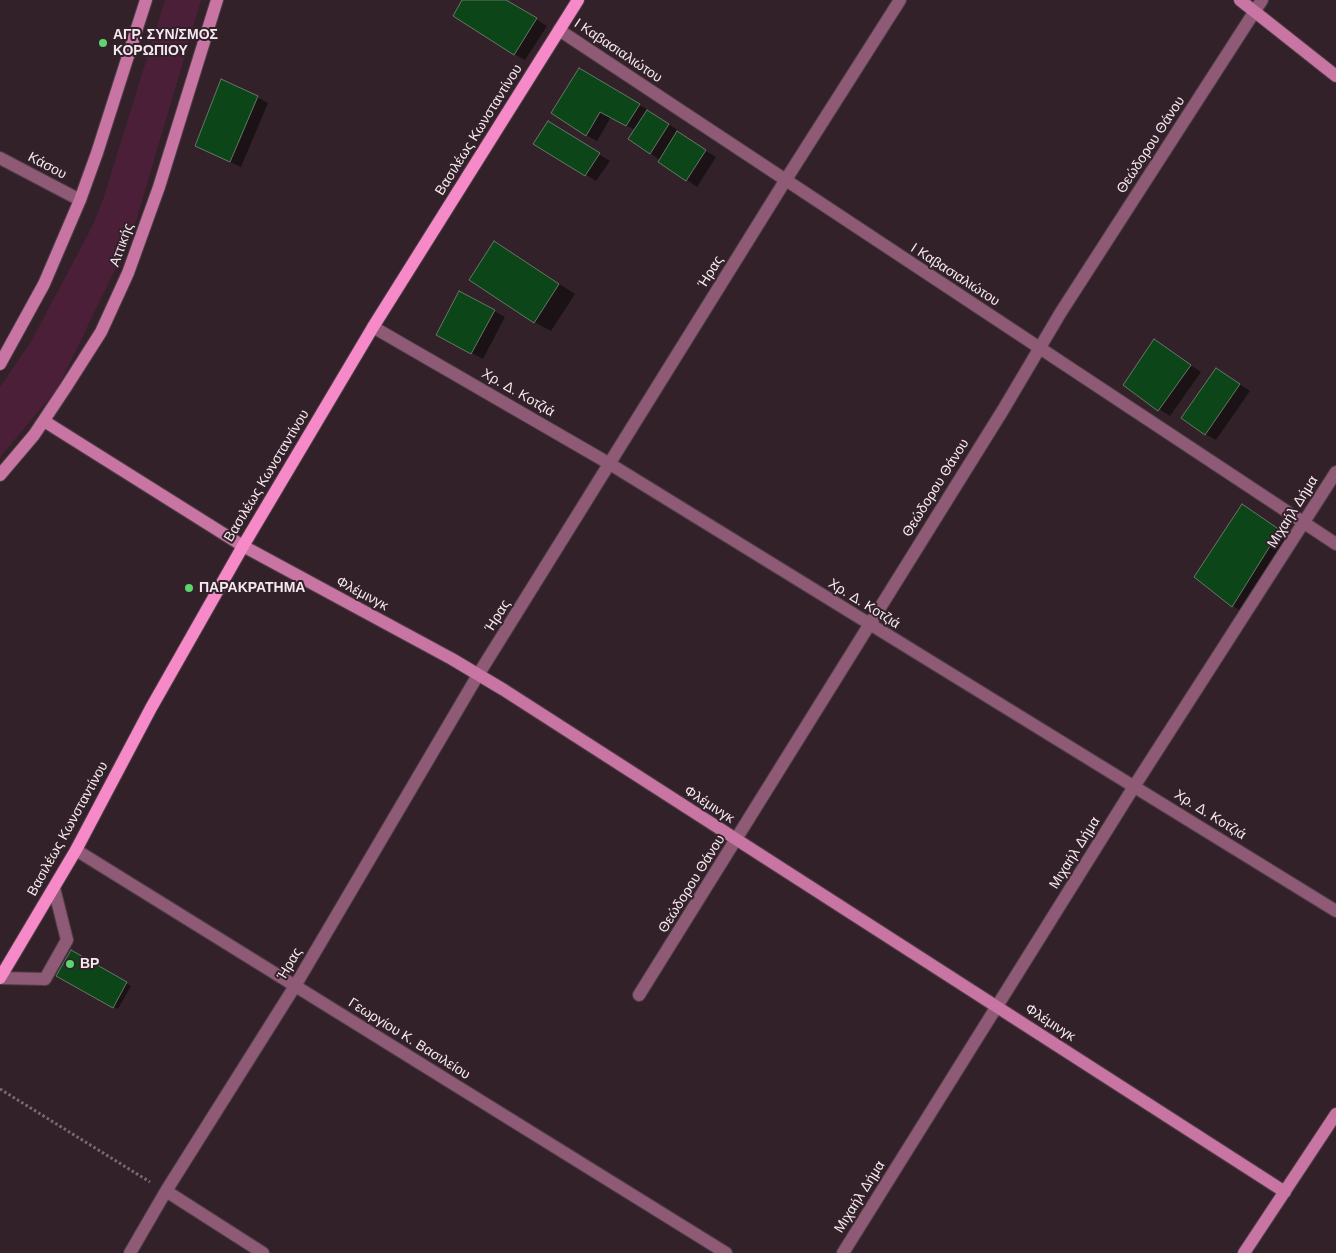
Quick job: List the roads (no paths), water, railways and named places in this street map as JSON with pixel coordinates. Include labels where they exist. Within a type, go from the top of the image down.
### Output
[{"type":"main road","name":"Βασιλέως Κωνσταντίνου","points":[[0,978],[76,850],[151,708],[243,546],[374,327],[578,0]]},
{"type":"street","points":[[0,364],[44,284],[80,200],[146,0]]},
{"type":"street","name":"Αττικής","points":[[0,474],[44,421],[101,332],[128,274],[159,187],[217,0]]},
{"type":"street","name":"Ήρας","points":[[130,1253],[166,1191],[295,986],[478,675],[900,0]]},
{"type":"street","points":[[1240,0],[1336,76]]},
{"type":"street","name":"Θεώδορου Θάνου","points":[[639,994],[737,840],[868,624],[1003,410],[1039,348],[1262,0]]},
{"type":"street","name":"Ι Καβασιαλιώτου","points":[[559,30],[785,182],[1336,544]]},
{"type":"street","name":"Κάσου","points":[[0,158],[80,200]]},
{"type":"street","name":"Χρ. Δ. Κοτζιά","points":[[374,327],[610,464],[868,624],[1135,785],[1336,911]]},
{"type":"street","name":"Φλέμινγκ","points":[[44,421],[243,546],[478,675],[1285,1192]]},
{"type":"street","name":"Μιχαήλ Δήμα","points":[[843,1253],[1135,785],[1336,472]]},
{"type":"street","name":"Γεωργίου Κ. Βασιλείου","points":[[76,850],[726,1253]]},
{"type":"street","points":[[0,978],[45,978],[67,940],[54,888]]},
{"type":"street","points":[[1244,1253],[1336,1114]]},
{"type":"street","points":[[166,1191],[263,1253]]},
{"type":"place","name":"ΑΓΡ. ΣΥΝ/ΣΜΟΣ ΚΟΡΩΠΙΟΥ","points":[[103,43]]},
{"type":"place","name":"ΠΑΡΑΚΡΑΤΗΜΑ","points":[[189,588]]},
{"type":"place","name":"BP","points":[[70,964]]}]
